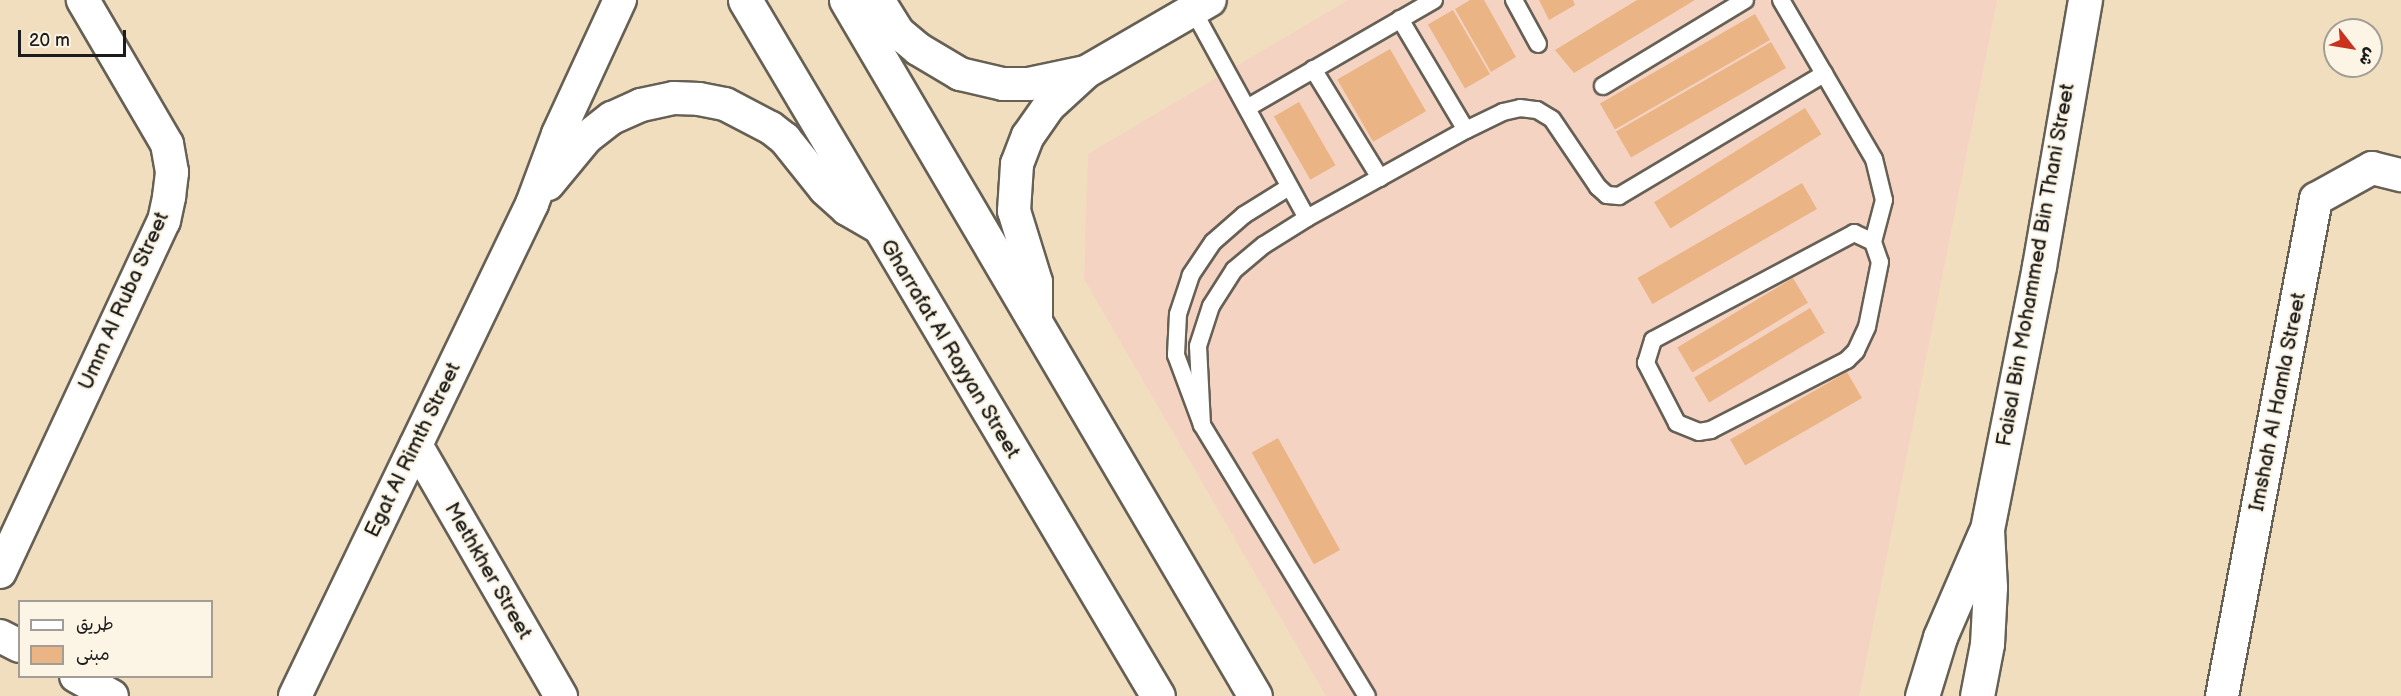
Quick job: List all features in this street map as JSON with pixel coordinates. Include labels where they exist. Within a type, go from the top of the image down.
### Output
[{"type":"main road","name":"Gharrafat Al Rayyan Street","points":[[745,0],[877,226],[1158,696]]},
{"type":"main road","points":[[846,0],[1255,696]]},
{"type":"main road","name":"Faisal Bin Mohammed Bin Thani Street","points":[[1977,696],[1987,644],[1990,586],[1988,529],[2039,266],[2085,0]]},
{"type":"main road","name":"Faisal Bin Mohammed Bin Thani Street","points":[[1922,696],[1944,626],[1988,529]]},
{"type":"street","name":"Umm Al Ruba Street","points":[[0,572],[164,221],[169,197],[172,172],[167,144],[83,0]]},
{"type":"street","name":"Egat Al Rimth Street","points":[[295,696],[532,204],[558,134],[620,0]]},
{"type":"street","points":[[878,0],[899,33],[918,49],[960,74],[1003,84],[1029,84],[1086,72]]},
{"type":"street","points":[[1036,323],[1036,282],[1014,211],[1017,164],[1028,136],[1049,106],[1086,72],[1202,5]]},
{"type":"street","name":"Egat Al Rimth Street","points":[[532,204],[586,138],[612,118],[641,105],[674,98],[699,99],[725,104],[771,128],[847,209],[877,226]]},
{"type":"street","name":"Imshah Al Hamla Street","points":[[2222,696],[2316,199],[2373,168],[2401,175]]},
{"type":"street","name":"Methkher Street","points":[[416,446],[561,696]]},
{"type":"street","points":[[0,636],[18,645]]},
{"type":"street","points":[[80,678],[112,696]]},
{"type":"lane","points":[[1247,108],[1434,0]]},
{"type":"lane","points":[[1514,0],[1538,44]]},
{"type":"lane","points":[[1603,86],[1745,0]]},
{"type":"lane","points":[[1781,0],[1874,159],[1881,179],[1884,200],[1873,242],[1880,261],[1867,327],[1856,351],[1847,360],[1711,430],[1693,431],[1677,423],[1646,363],[1653,340],[1843,236],[1864,235],[1873,242]]},
{"type":"lane","points":[[1202,5],[1247,108],[1307,218]]},
{"type":"lane","points":[[1400,19],[1466,130]]},
{"type":"lane","points":[[1313,69],[1380,178]]},
{"type":"lane","points":[[1202,425],[1198,346],[1211,306],[1234,270],[1264,245],[1307,218],[1503,111],[1537,110],[1552,119],[1563,132],[1598,187],[1607,195],[1619,196],[1824,74]]},
{"type":"lane","points":[[1289,187],[1244,215],[1214,242],[1191,275],[1178,314],[1176,355],[1202,425],[1367,696]]},
{"type":"shaded area","points":[[1348,0],[1997,0],[1859,696],[1326,696],[1084,279],[1088,154]]},
{"type":"building","points":[[1470,0],[1484,0],[1516,57],[1491,72],[1455,9]]},
{"type":"building","points":[[1539,0],[1573,0],[1575,5],[1549,20]]},
{"type":"building","points":[[1637,0],[1695,0],[1574,73],[1555,50]]},
{"type":"building","points":[[1453,10],[1490,74],[1465,89],[1428,24]]},
{"type":"building","points":[[1755,14],[1770,40],[1615,129],[1600,104]]},
{"type":"building","points":[[1771,42],[1786,68],[1631,157],[1616,132]]},
{"type":"building","points":[[1390,49],[1426,111],[1373,142],[1337,80]]},
{"type":"building","points":[[1299,102],[1336,165],[1310,180],[1274,116]]},
{"type":"building","points":[[1805,108],[1821,134],[1670,229],[1654,202]]},
{"type":"building","points":[[1802,183],[1817,209],[1652,304],[1637,278]]},
{"type":"building","points":[[1793,278],[1808,303],[1692,372],[1677,348]]},
{"type":"building","points":[[1810,308],[1825,333],[1709,402],[1694,378]]},
{"type":"building","points":[[1847,372],[1862,398],[1745,465],[1730,440]]},
{"type":"building","points":[[1278,438],[1340,550],[1314,564],[1252,453]]}]
